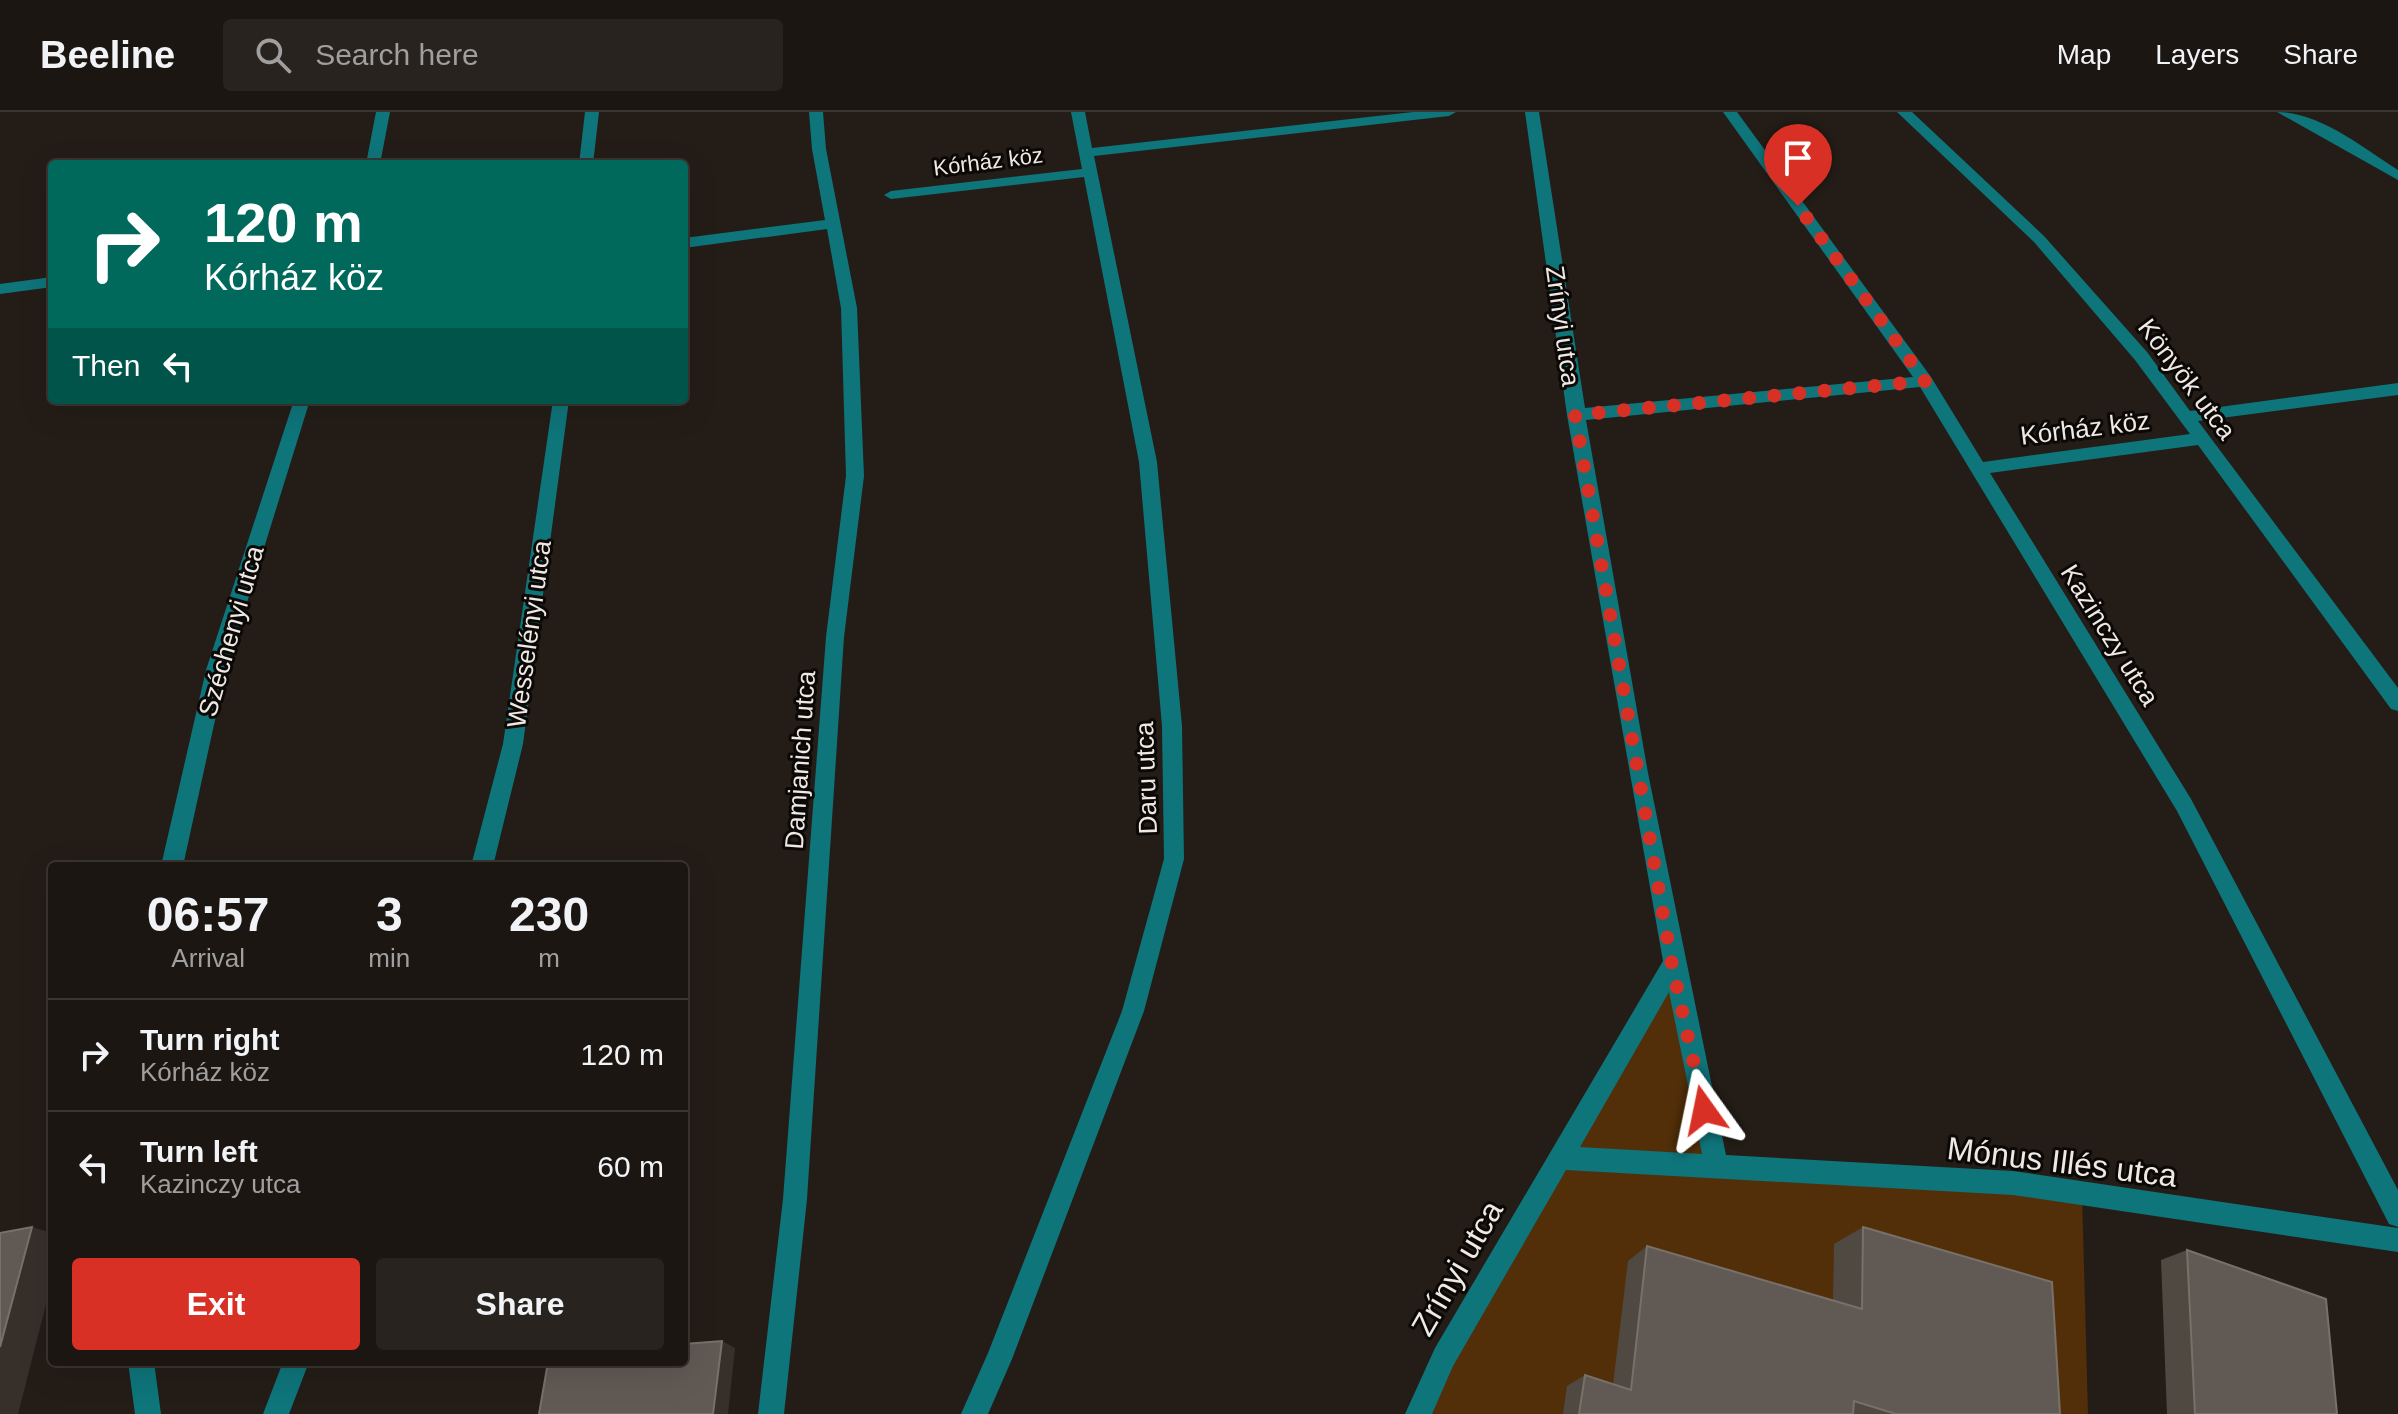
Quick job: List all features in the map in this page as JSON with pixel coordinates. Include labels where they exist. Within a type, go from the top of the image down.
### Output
[{"type":"street","points":[[374,160],[383,112]]},
{"type":"street","points":[[586,160],[592,112]]},
{"type":"street","name":"Damjanich utca","points":[[771,1414],[795,1199],[835,637],[855,476],[849,308],[819,149],[816,112]]},
{"type":"street","name":"Daru utca","points":[[974,1414],[999,1359],[1133,1011],[1174,859],[1172,726],[1148,462],[1078,112]]},
{"type":"street","points":[[1288,112],[1295,130]]},
{"type":"street","name":"Kórház köz","points":[[891,195],[1295,130],[1449,112]]},
{"type":"street","name":"Zrínyi utca","points":[[1532,112],[1575,415],[1672,965],[1717,1167]]},
{"type":"street","name":"Kazinczy utca","points":[[1730,112],[1925,381],[2184,805],[2398,1215]]},
{"type":"street","name":"Könyök utca","points":[[1904,112],[2039,239],[2141,356],[2398,703]]},
{"type":"street","points":[[2284,112],[2336,137],[2398,176]]},
{"type":"street","points":[[688,242],[833,224]]},
{"type":"street","points":[[0,289],[48,283]]},
{"type":"street","points":[[1575,415],[1925,381]]},
{"type":"street","points":[[2185,417],[2398,389]]},
{"type":"street","name":"Széchenyi utca","points":[[173,862],[216,670],[301,404]]},
{"type":"street","name":"Wesselényi utca","points":[[483,862],[513,744],[560,404]]},
{"type":"street","name":"Kórház köz","points":[[1977,469],[2200,439]]},
{"type":"street","name":"Zrínyi utca","points":[[1418,1414],[1444,1357],[1672,965]]},
{"type":"street","points":[[1560,1158],[1717,1167]]},
{"type":"street","name":"Mónus Illés utca","points":[[1717,1167],[2013,1183],[2398,1240]]},
{"type":"street","points":[[142,1366],[148,1414]]},
{"type":"street","points":[[276,1414],[294,1366]]},
{"type":"shaded area","points":[[1672,967],[1715,1165],[1563,1156]]},
{"type":"shaded area","points":[[1561,1160],[2082,1194],[2088,1414],[1420,1414]]},
{"type":"building","points":[[32,1227],[0,1347],[0,1233]]},
{"type":"building","points":[[1863,1227],[2052,1282],[2060,1414],[1896,1414],[1854,1401],[1853,1414],[1579,1414],[1585,1375],[1631,1390],[1647,1246],[1862,1309]]},
{"type":"building","points":[[2187,1250],[2326,1299],[2337,1414],[2195,1414]]},
{"type":"building","points":[[722,1341],[713,1414],[539,1414],[547,1366],[688,1366],[688,1344]]},
{"type":"route","points":[[1704,1110],[1672,965],[1575,415],[1925,381],[1798,206]]}]
